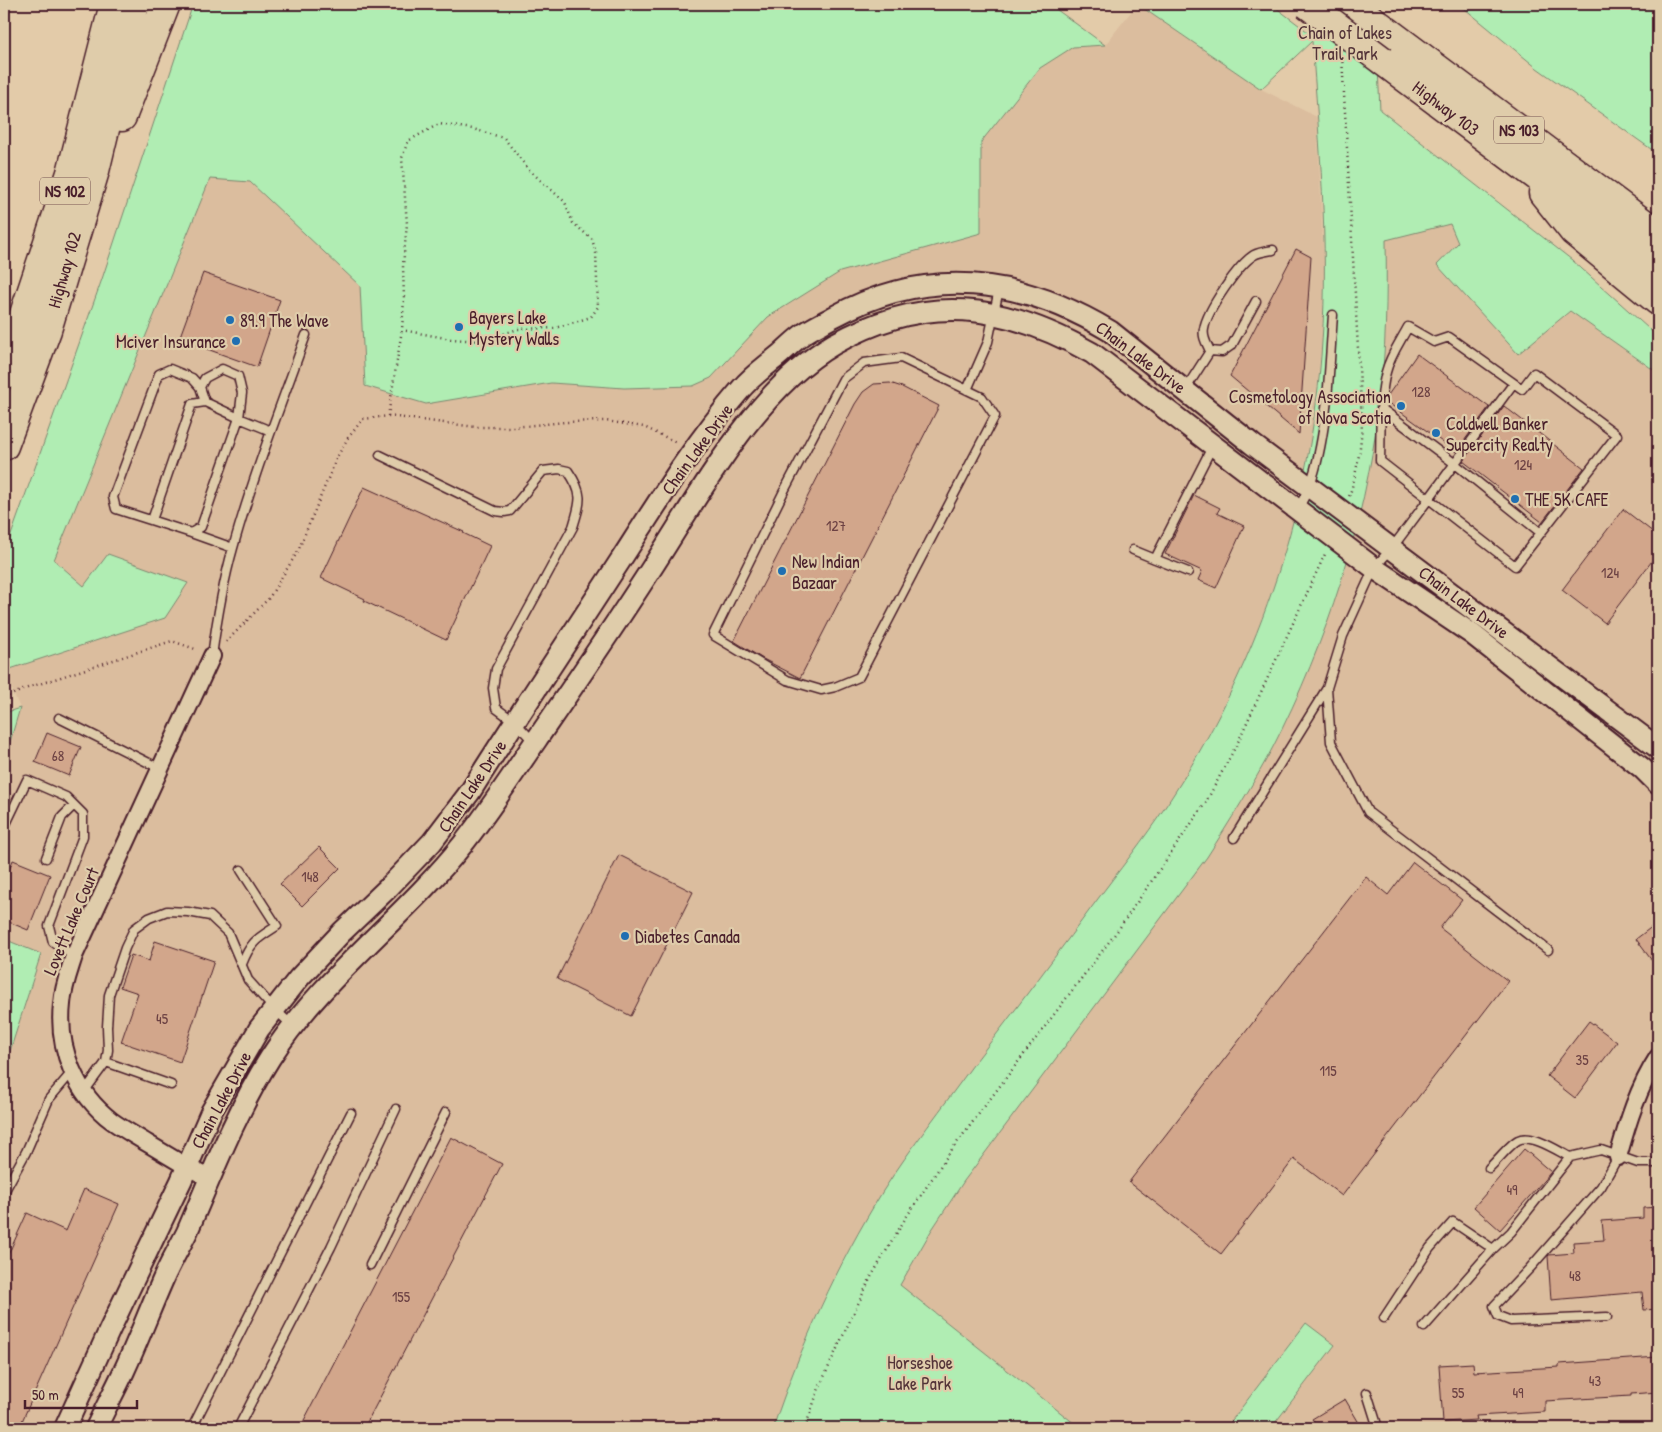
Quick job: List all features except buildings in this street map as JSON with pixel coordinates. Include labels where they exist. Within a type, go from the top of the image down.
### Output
[{"type":"highway","name":"Highway 102","points":[[4,374],[71,173],[114,4]]},
{"type":"highway","name":"Highway 102","points":[[4,446],[47,330],[95,171],[135,4]]},
{"type":"highway","points":[[73,239],[166,4]]},
{"type":"highway","name":"Highway 103","points":[[1307,4],[1658,266]]},
{"type":"highway","name":"Highway 103","points":[[1351,4],[1658,234]]},
{"type":"highway","points":[[1516,161],[1574,232],[1658,301]]},
{"type":"street","name":"Chain Lake Drive","points":[[66,1428],[110,1329],[181,1182],[210,1112],[259,1029],[299,978],[432,842],[470,792],[692,451],[743,387],[803,334],[856,305],[911,287],[942,283],[1000,287],[1056,303],[1110,331],[1185,390],[1298,509],[1374,568],[1472,634],[1642,768],[1658,784]]},
{"type":"street","name":"Chain Lake Drive","points":[[96,1428],[123,1373],[166,1273],[183,1241],[254,1085],[271,1058],[294,1026],[335,979],[412,902],[444,867],[485,816],[635,594],[726,454],[755,414],[778,389],[802,368],[830,346],[859,332],[892,319],[925,311],[957,310],[995,314],[1031,324],[1060,335],[1092,353],[1213,445],[1246,455],[1310,486],[1658,748]]},
{"type":"street","name":"Lovett Lake Court","points":[[210,1179],[186,1167],[112,1122],[92,1103],[72,1072],[63,1043],[61,1016],[64,989],[74,956],[212,656]]},
{"type":"street","points":[[1618,1157],[1635,1102],[1646,1076],[1658,1056]]},
{"type":"lane","points":[[1210,351],[1205,340],[1204,329],[1211,310],[1240,266],[1255,254],[1273,250]]},
{"type":"lane","points":[[967,390],[988,342],[1000,287]]},
{"type":"lane","points":[[1210,351],[1222,352],[1232,346],[1256,301]]},
{"type":"lane","points":[[1298,509],[1310,486],[1318,455],[1322,432],[1333,314]]},
{"type":"lane","points":[[1408,327],[1434,342],[1449,337],[1513,384],[1522,389],[1534,372],[1617,435],[1515,566],[1380,461],[1382,409],[1386,373],[1392,356],[1408,327]]},
{"type":"lane","points":[[212,656],[218,614],[233,548],[271,431],[306,336]]},
{"type":"lane","points":[[1185,390],[1210,351]]},
{"type":"lane","points":[[901,358],[967,390],[982,397],[995,416],[859,677],[835,687],[821,690],[787,680],[713,635],[784,491],[843,379],[864,363],[901,358]]},
{"type":"lane","points":[[205,402],[200,388],[192,378],[170,369],[159,374],[112,497],[116,508],[233,548]]},
{"type":"lane","points":[[191,533],[200,527],[239,418],[242,393],[238,376],[222,369],[206,378],[200,388]]},
{"type":"lane","points":[[1234,838],[1327,688],[1343,636],[1374,568],[1392,548],[1513,384]]},
{"type":"lane","points":[[152,520],[192,404],[205,402],[271,431]]},
{"type":"lane","points":[[1382,409],[1454,463],[1541,534]]},
{"type":"lane","points":[[1155,559],[1213,445]]},
{"type":"lane","points":[[380,455],[495,511],[510,511],[543,471],[559,469],[568,471],[576,482],[580,493],[579,510],[573,526],[496,670],[493,688],[496,708],[515,722],[535,742]]},
{"type":"lane","points":[[1133,550],[1188,572]]},
{"type":"lane","points":[[1327,688],[1331,742],[1368,812],[1548,950]]},
{"type":"lane","points":[[59,718],[161,769]]},
{"type":"lane","points":[[4,828],[28,780],[66,797],[83,814],[84,836],[49,926],[53,942],[74,956]]},
{"type":"lane","points":[[46,858],[62,818],[74,804]]},
{"type":"lane","points":[[241,870],[277,926],[258,939],[248,949],[242,964]]},
{"type":"lane","points":[[84,1092],[106,1062],[110,995],[125,948],[134,929],[149,918],[167,911],[210,916],[228,933],[248,980],[274,1009],[294,1026]]},
{"type":"lane","points":[[106,1062],[171,1085]]},
{"type":"lane","points":[[4,1192],[26,1152],[49,1099],[72,1072]]},
{"type":"lane","points":[[238,1428],[331,1247],[396,1109]]},
{"type":"lane","points":[[370,1266],[446,1112]]},
{"type":"lane","points":[[192,1428],[351,1113]]},
{"type":"lane","points":[[1489,1168],[1518,1140],[1526,1138],[1535,1140],[1570,1156],[1601,1150],[1638,1164],[1658,1163]]},
{"type":"lane","points":[[1424,1327],[1493,1249],[1511,1232],[1570,1156]]},
{"type":"lane","points":[[1607,1317],[1511,1321],[1498,1316],[1494,1306],[1601,1187],[1618,1157]]},
{"type":"lane","points":[[1384,1318],[1425,1255],[1453,1222],[1493,1249]]},
{"type":"lane","points":[[1367,1393],[1378,1428]]},
{"type":"path","points":[[1342,51],[1362,422],[1360,451],[1355,478],[1344,512]]},
{"type":"path","points":[[388,416],[402,330],[404,299],[403,265],[407,224],[402,158],[408,141],[439,124],[473,129],[504,138],[529,170],[565,202],[573,223],[592,239],[596,253],[598,307],[591,317],[554,328],[518,329],[482,341],[451,339],[402,330]]},
{"type":"path","points":[[805,1428],[819,1388],[846,1329],[871,1277],[905,1219],[950,1152],[1118,930],[1206,802],[1237,744],[1333,537]]},
{"type":"path","points":[[4,698],[30,687],[172,641],[212,656]]},
{"type":"shaded area","points":[[1137,4],[1261,89],[1317,117],[1324,267],[1322,341],[1313,425],[1294,521],[1274,586],[1253,642],[1224,707],[1195,759],[1176,791],[1141,842],[925,1130],[885,1189],[843,1260],[817,1314],[791,1377],[773,1428],[4,1428],[4,1057],[10,1051],[41,955],[4,939],[4,762],[20,708],[4,671],[165,618],[84,587],[54,560],[210,178],[250,182],[361,286],[365,385],[479,396],[551,383],[624,388],[711,378],[768,317],[840,272],[980,233],[981,142],[1040,68],[1073,47],[1105,45]]},
{"type":"shaded area","points":[[1450,224],[1458,243],[1518,354],[1570,311],[1658,373],[1658,1428],[1271,1428],[1335,1345],[1229,1428],[1073,1428],[894,1291],[964,1181],[1244,798],[1273,747],[1294,704],[1332,608],[1347,562],[1365,488],[1379,409],[1384,356],[1387,299],[1386,240]]},
{"type":"green space","points":[[193,4],[1049,4],[1105,45],[1073,47],[1040,68],[981,142],[981,233],[840,272],[768,317],[711,378],[693,386],[624,388],[551,383],[426,404],[365,386],[360,286],[250,182],[210,179],[54,560],[84,586],[108,554],[188,583],[165,618],[4,671],[4,555],[102,279]]},
{"type":"green space","name":"Chain of Lakes Trail Park","points":[[1137,4],[1271,4],[1312,35],[1310,4],[1375,4],[1380,110],[1572,260],[1658,337],[1658,373],[1570,311],[1518,354],[1437,265],[1458,243],[1450,224],[1386,240],[1383,367],[1379,409],[1364,496],[1341,583],[1310,666],[1292,707],[1273,747],[1207,857],[964,1181],[931,1231],[900,1285],[1080,1428],[773,1428],[821,1306],[850,1248],[883,1191],[973,1065],[1149,830],[1206,741],[1233,688],[1257,633],[1294,519],[1307,461],[1316,401],[1324,305],[1324,229],[1312,41],[1261,89]]},
{"type":"green space","points":[[1459,4],[1658,4],[1658,154],[1537,68]]},
{"type":"green space","points":[[20,708],[4,762],[4,713]]},
{"type":"green space","points":[[4,939],[41,954],[10,1051],[4,1057]]},
{"type":"green space","points":[[1306,1323],[1335,1345],[1271,1428],[1226,1428]]},
{"type":"place","name":"89.9 The Wave","points":[[230,320]]},
{"type":"place","name":"Bayers Lake Mystery Walls","points":[[459,327]]},
{"type":"place","name":"Mciver Insurance","points":[[236,341]]},
{"type":"place","name":"Cosmetology Association of Nova Scotia","points":[[1401,406]]},
{"type":"place","name":"Coldwell Banker Supercity Realty","points":[[1436,433]]},
{"type":"place","name":"THE 5K CAFE","points":[[1515,499]]},
{"type":"place","name":"New Indian Bazaar","points":[[782,571]]},
{"type":"place","name":"Diabetes Canada","points":[[625,936]]},
{"type":"park label","name":"Horseshoe Lake Park","points":[[920,1372]]}]
